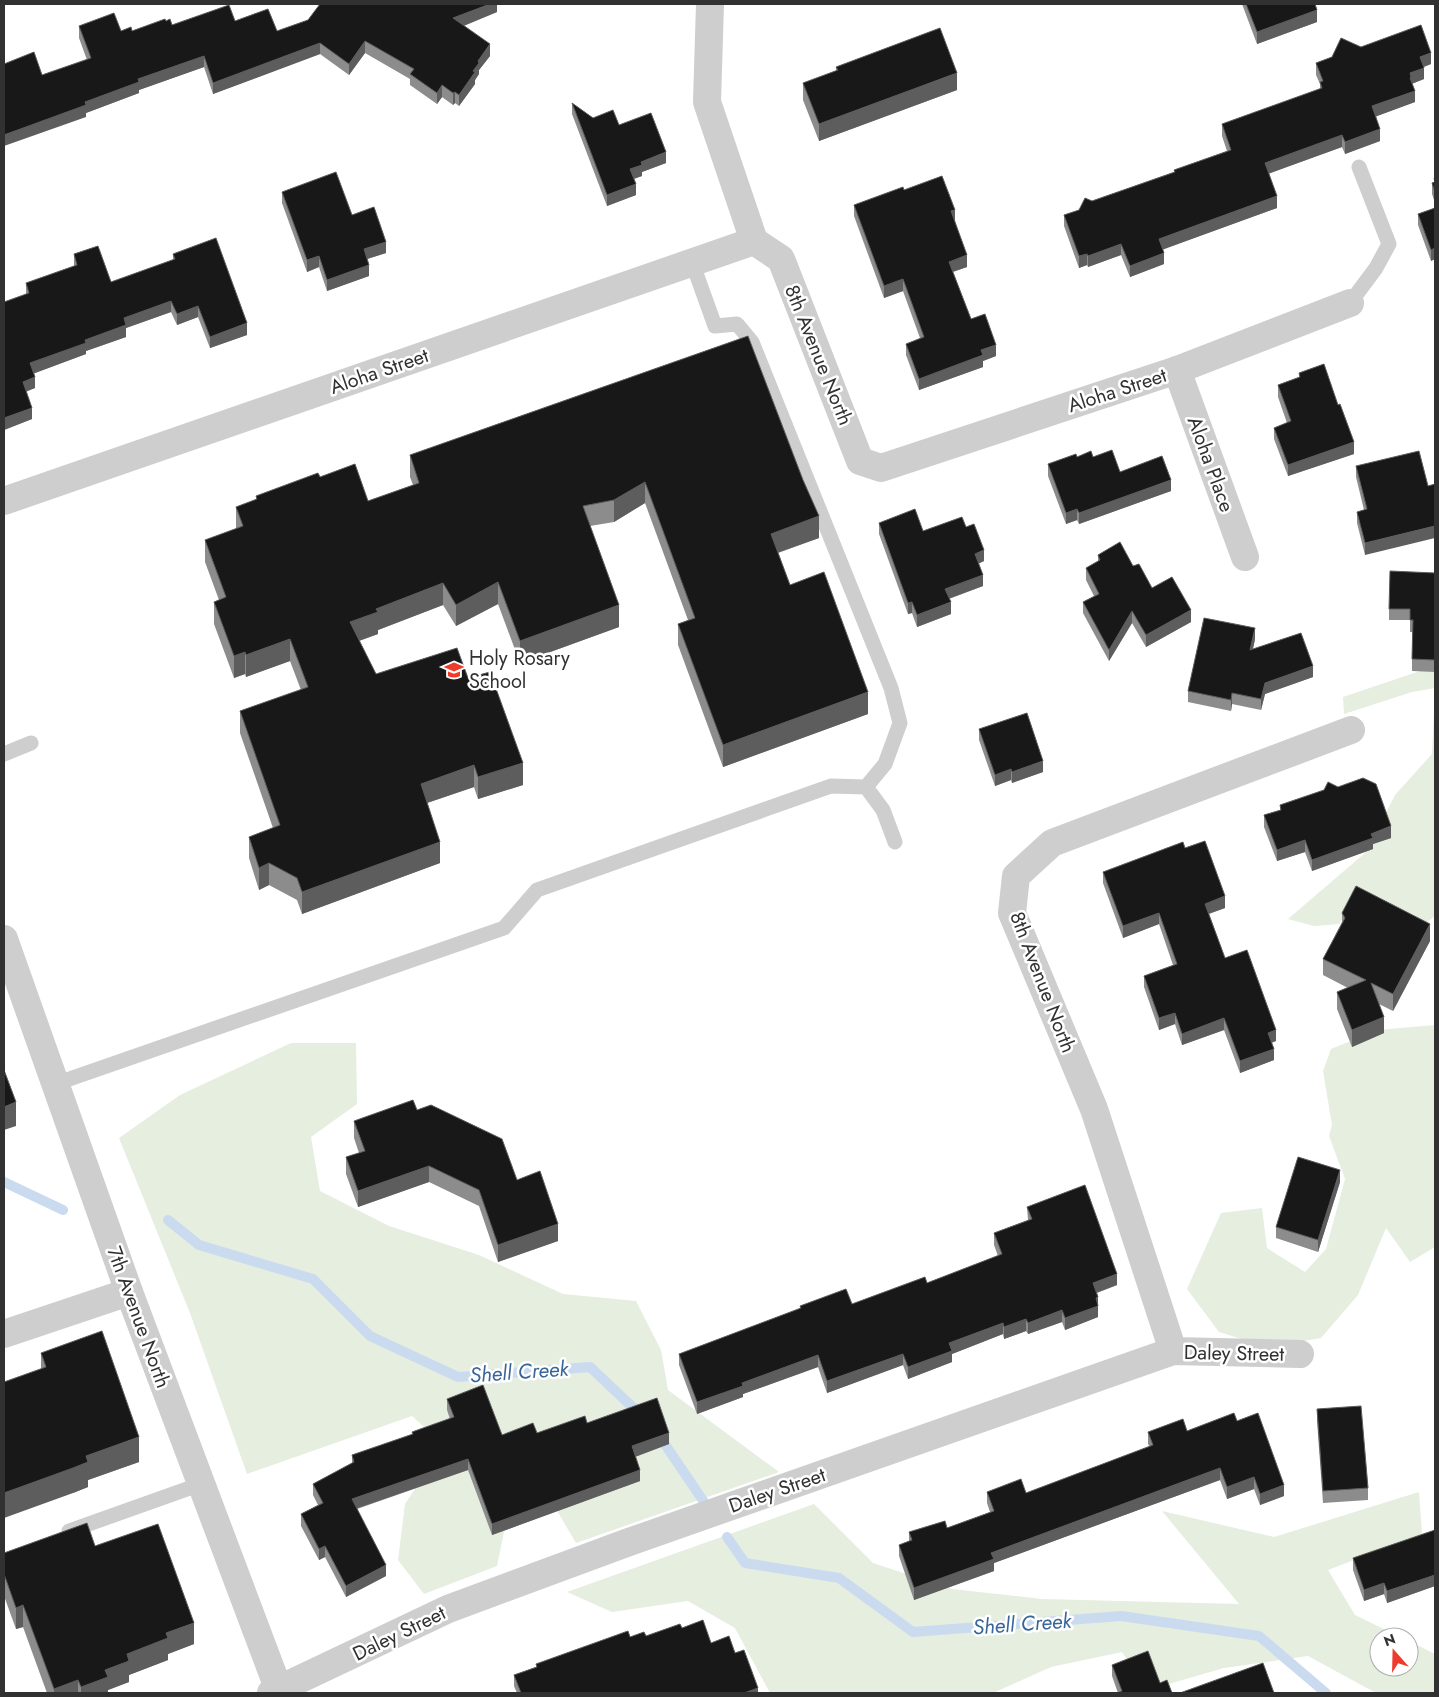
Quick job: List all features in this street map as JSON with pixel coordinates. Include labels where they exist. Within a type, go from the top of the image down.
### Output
[{"type":"street","points":[[710,4],[707,102],[754,241]]},
{"type":"street","name":"Aloha Street","points":[[4,502],[754,241]]},
{"type":"street","name":"8th Avenue North","points":[[754,241],[781,259],[860,461],[881,468]]},
{"type":"street","name":"Aloha Street","points":[[881,468],[1177,370],[1350,303]]},
{"type":"street","name":"Aloha Place","points":[[1177,370],[1245,558]]},
{"type":"street","name":"8th Avenue North","points":[[1173,1351],[1094,1109],[1012,913],[1016,876],[1052,843],[1351,730]]},
{"type":"street","name":"7th Avenue North","points":[[4,939],[128,1292],[277,1692]]},
{"type":"street","points":[[4,1334],[128,1292]]},
{"type":"street","name":"Daley Street","points":[[277,1692],[448,1608],[1173,1351],[1300,1354]]},
{"type":"lane","points":[[1350,303],[1376,268],[1389,244],[1359,167]]},
{"type":"lane","points":[[692,262],[715,326],[737,324],[752,342],[891,688],[900,723],[885,764],[866,788]]},
{"type":"lane","points":[[4,754],[31,743]]},
{"type":"lane","points":[[55,1084],[504,928],[537,890],[831,786],[866,788],[883,810],[895,842]]},
{"type":"lane","points":[[59,1535],[201,1484]]},
{"type":"green space","points":[[1435,666],[1435,688],[1412,692],[1344,714],[1343,697]]},
{"type":"green space","points":[[1434,711],[1435,916],[1416,931],[1355,900],[1339,924],[1314,926],[1288,919],[1365,853],[1395,795],[1432,754]]},
{"type":"green space","points":[[1435,1025],[1435,1247],[1410,1262],[1386,1228],[1358,1295],[1321,1338],[1268,1347],[1219,1332],[1187,1289],[1221,1213],[1262,1208],[1267,1248],[1305,1272],[1326,1249],[1345,1179],[1329,1136],[1332,1125],[1323,1071],[1331,1049],[1378,1030]]},
{"type":"green space","points":[[291,1043],[356,1043],[357,1104],[311,1137],[320,1191],[389,1226],[479,1255],[563,1294],[636,1301],[661,1350],[668,1390],[779,1472],[576,1543],[543,1487],[510,1503],[497,1566],[424,1594],[398,1560],[405,1504],[444,1445],[412,1416],[247,1474],[190,1313],[119,1138],[180,1095]]},
{"type":"green space","points":[[1419,1492],[1422,1534],[1328,1570],[1355,1615],[1380,1627],[1369,1627],[1369,1677],[1419,1677],[1419,1646],[1435,1654],[1435,1693],[1376,1693],[1308,1656],[1224,1668],[1148,1690],[1122,1652],[1051,1667],[993,1693],[770,1693],[735,1628],[688,1601],[612,1612],[567,1592],[814,1504],[873,1563],[952,1589],[1042,1599],[1239,1604],[1162,1511],[1274,1537]]},
{"type":"building","points":[[320,4],[490,4],[453,18],[490,44],[478,61],[479,63],[473,71],[475,72],[459,95],[442,85],[437,93],[410,74],[414,69],[365,41],[349,64],[320,43],[213,83],[204,56],[138,79],[139,82],[85,102],[86,105],[4,135],[4,64],[34,52],[42,75],[91,58],[79,26],[114,13],[121,31],[131,27],[132,31],[165,19],[166,21],[170,19],[172,25],[229,5],[235,21],[268,9],[277,31],[308,20]]},
{"type":"building","points":[[1246,4],[1315,4],[1317,10],[1257,32]]},
{"type":"building","points":[[1421,25],[1431,53],[1420,57],[1424,68],[1410,73],[1415,91],[1372,106],[1380,129],[1345,142],[1342,135],[1265,163],[1277,196],[1159,239],[1164,253],[1130,266],[1121,244],[1088,256],[1087,254],[1079,256],[1064,215],[1079,210],[1085,198],[1092,201],[1231,150],[1222,124],[1322,88],[1320,82],[1323,81],[1316,63],[1332,57],[1341,38],[1361,47]]},
{"type":"building","points":[[940,28],[957,73],[819,124],[803,83],[838,70],[836,67]]},
{"type":"building","points":[[572,103],[593,118],[613,110],[619,125],[651,113],[666,152],[641,162],[642,165],[630,169],[636,184],[607,195]]},
{"type":"building","points":[[336,172],[352,215],[374,207],[386,242],[364,249],[369,265],[327,280],[319,256],[307,260],[282,192]]},
{"type":"building","points":[[942,176],[955,210],[951,211],[967,255],[949,262],[971,319],[985,314],[996,345],[981,350],[983,355],[919,379],[906,344],[924,337],[903,279],[884,286],[854,205],[903,187],[904,190]]},
{"type":"building","points":[[1435,208],[1435,248],[1431,250],[1418,214]]},
{"type":"building","points":[[216,238],[247,323],[210,337],[198,306],[177,314],[171,301],[124,318],[126,325],[85,340],[86,343],[30,363],[35,377],[23,382],[32,408],[4,418],[4,302],[29,293],[26,283],[77,265],[74,254],[98,246],[111,282],[175,259],[173,254]]},
{"type":"building","points":[[748,336],[803,480],[819,516],[771,534],[790,585],[824,572],[868,692],[723,745],[678,624],[695,618],[645,482],[614,500],[583,506],[619,605],[520,641],[498,582],[456,605],[443,583],[376,609],[378,612],[350,622],[376,674],[457,648],[468,678],[490,672],[523,763],[478,777],[474,765],[421,784],[440,842],[302,892],[297,878],[269,863],[259,868],[249,837],[280,825],[240,711],[308,687],[290,639],[246,655],[245,652],[234,656],[214,602],[226,597],[205,540],[243,526],[236,507],[257,499],[256,496],[318,473],[320,477],[355,464],[368,501],[419,483],[410,455]]},
{"type":"building","points":[[1324,364],[1338,405],[1340,404],[1354,442],[1288,465],[1274,428],[1291,421],[1278,385],[1300,377],[1299,373]]},
{"type":"building","points":[[1112,450],[1120,472],[1162,456],[1171,480],[1079,513],[1077,509],[1066,513],[1048,464],[1076,454],[1077,457],[1091,451],[1093,457]]},
{"type":"building","points":[[1419,451],[1428,486],[1435,484],[1435,526],[1365,543],[1357,512],[1367,509],[1356,466]]},
{"type":"building","points":[[915,509],[923,531],[962,517],[966,527],[974,524],[984,550],[975,554],[983,575],[945,589],[951,602],[917,615],[912,602],[908,603],[879,523]]},
{"type":"building","points":[[1120,542],[1133,566],[1139,564],[1152,588],[1172,577],[1191,610],[1146,635],[1132,611],[1109,650],[1083,602],[1099,594],[1086,568],[1100,560],[1098,555]]},
{"type":"building","points":[[1390,571],[1435,573],[1435,660],[1412,659],[1413,620],[1410,620],[1410,609],[1389,609]]},
{"type":"building","points":[[1204,618],[1255,628],[1250,650],[1301,633],[1313,666],[1265,683],[1261,699],[1232,693],[1231,700],[1188,691]]},
{"type":"building","points":[[1027,713],[1043,761],[1012,772],[1011,769],[995,775],[979,729]]},
{"type":"building","points":[[1363,778],[1376,784],[1391,826],[1371,834],[1373,838],[1312,860],[1305,840],[1277,850],[1264,815],[1281,810],[1280,805],[1324,790],[1328,782],[1338,787]]},
{"type":"building","points":[[1205,841],[1225,896],[1205,904],[1225,958],[1247,950],[1276,1030],[1268,1033],[1274,1049],[1240,1061],[1224,1018],[1182,1034],[1175,1013],[1159,1018],[1144,976],[1177,964],[1159,913],[1123,926],[1103,872],[1183,842],[1185,848]]},
{"type":"building","points":[[1356,886],[1430,924],[1393,994],[1371,983],[1384,1017],[1352,1030],[1337,992],[1366,980],[1323,959],[1345,918],[1342,913]]},
{"type":"building","points":[[4,1070],[16,1102],[4,1107]]},
{"type":"building","points":[[413,1100],[417,1110],[431,1105],[502,1139],[517,1180],[540,1171],[558,1224],[498,1245],[479,1190],[429,1166],[358,1191],[346,1157],[365,1151],[354,1121]]},
{"type":"building","points":[[1298,1157],[1340,1170],[1318,1240],[1276,1227]]},
{"type":"building","points":[[1085,1185],[1117,1274],[1093,1283],[1098,1297],[1096,1298],[1098,1306],[1065,1318],[1062,1310],[1028,1323],[1026,1319],[1004,1327],[1003,1323],[949,1343],[952,1351],[908,1367],[903,1354],[827,1381],[818,1355],[742,1383],[743,1386],[697,1402],[679,1354],[846,1289],[852,1304],[925,1277],[927,1283],[1002,1254],[994,1233],[1032,1219],[1027,1207]]},
{"type":"building","points":[[102,1331],[139,1437],[86,1456],[88,1462],[4,1493],[4,1382],[46,1367],[41,1353]]},
{"type":"building","points":[[483,1385],[502,1435],[533,1423],[537,1433],[585,1416],[587,1423],[657,1398],[669,1433],[632,1446],[640,1470],[492,1524],[468,1459],[352,1499],[386,1565],[346,1586],[325,1546],[319,1549],[301,1514],[323,1503],[313,1484],[354,1462],[352,1455],[413,1434],[412,1432],[454,1417],[447,1399]]},
{"type":"building","points":[[1361,1406],[1368,1488],[1323,1491],[1317,1409]]},
{"type":"building","points":[[1234,1413],[1237,1421],[1258,1413],[1284,1485],[1260,1494],[1254,1477],[1227,1487],[1220,1468],[991,1553],[994,1559],[914,1588],[899,1545],[912,1540],[909,1532],[945,1521],[947,1528],[994,1511],[987,1492],[1021,1479],[1026,1493],[1153,1445],[1148,1432],[1183,1419],[1187,1431]]},
{"type":"building","points":[[87,1523],[95,1546],[158,1524],[194,1623],[166,1633],[168,1638],[127,1654],[129,1661],[105,1670],[108,1677],[81,1687],[78,1680],[54,1689],[23,1605],[16,1608],[4,1574],[4,1553]]},
{"type":"building","points":[[1435,1530],[1435,1575],[1387,1591],[1384,1583],[1364,1590],[1353,1558]]},
{"type":"building","points":[[703,1620],[711,1643],[729,1636],[735,1653],[744,1650],[758,1688],[744,1693],[521,1693],[514,1675],[537,1667],[536,1664],[628,1631],[630,1637],[644,1632],[646,1636],[680,1624],[682,1628]]},
{"type":"building","points":[[1148,1651],[1160,1683],[1167,1680],[1172,1693],[1117,1693],[1122,1691],[1112,1665]]},
{"type":"building","points":[[1263,1663],[1274,1693],[1180,1693]]},
{"type":"waterway","name":"Shell Creek","points":[[4,1182],[63,1210]]},
{"type":"waterway","name":"Shell Creek","points":[[168,1220],[199,1245],[313,1279],[370,1336],[458,1377],[590,1367],[642,1416]]},
{"type":"waterway","name":"Shell Creek","points":[[658,1434],[704,1502]]},
{"type":"waterway","name":"Shell Creek","points":[[727,1537],[745,1563],[839,1578],[913,1632],[1121,1616],[1259,1636],[1326,1693]]},
{"type":"place","name":"Holy Rosary School","points":[[454,670]]}]
